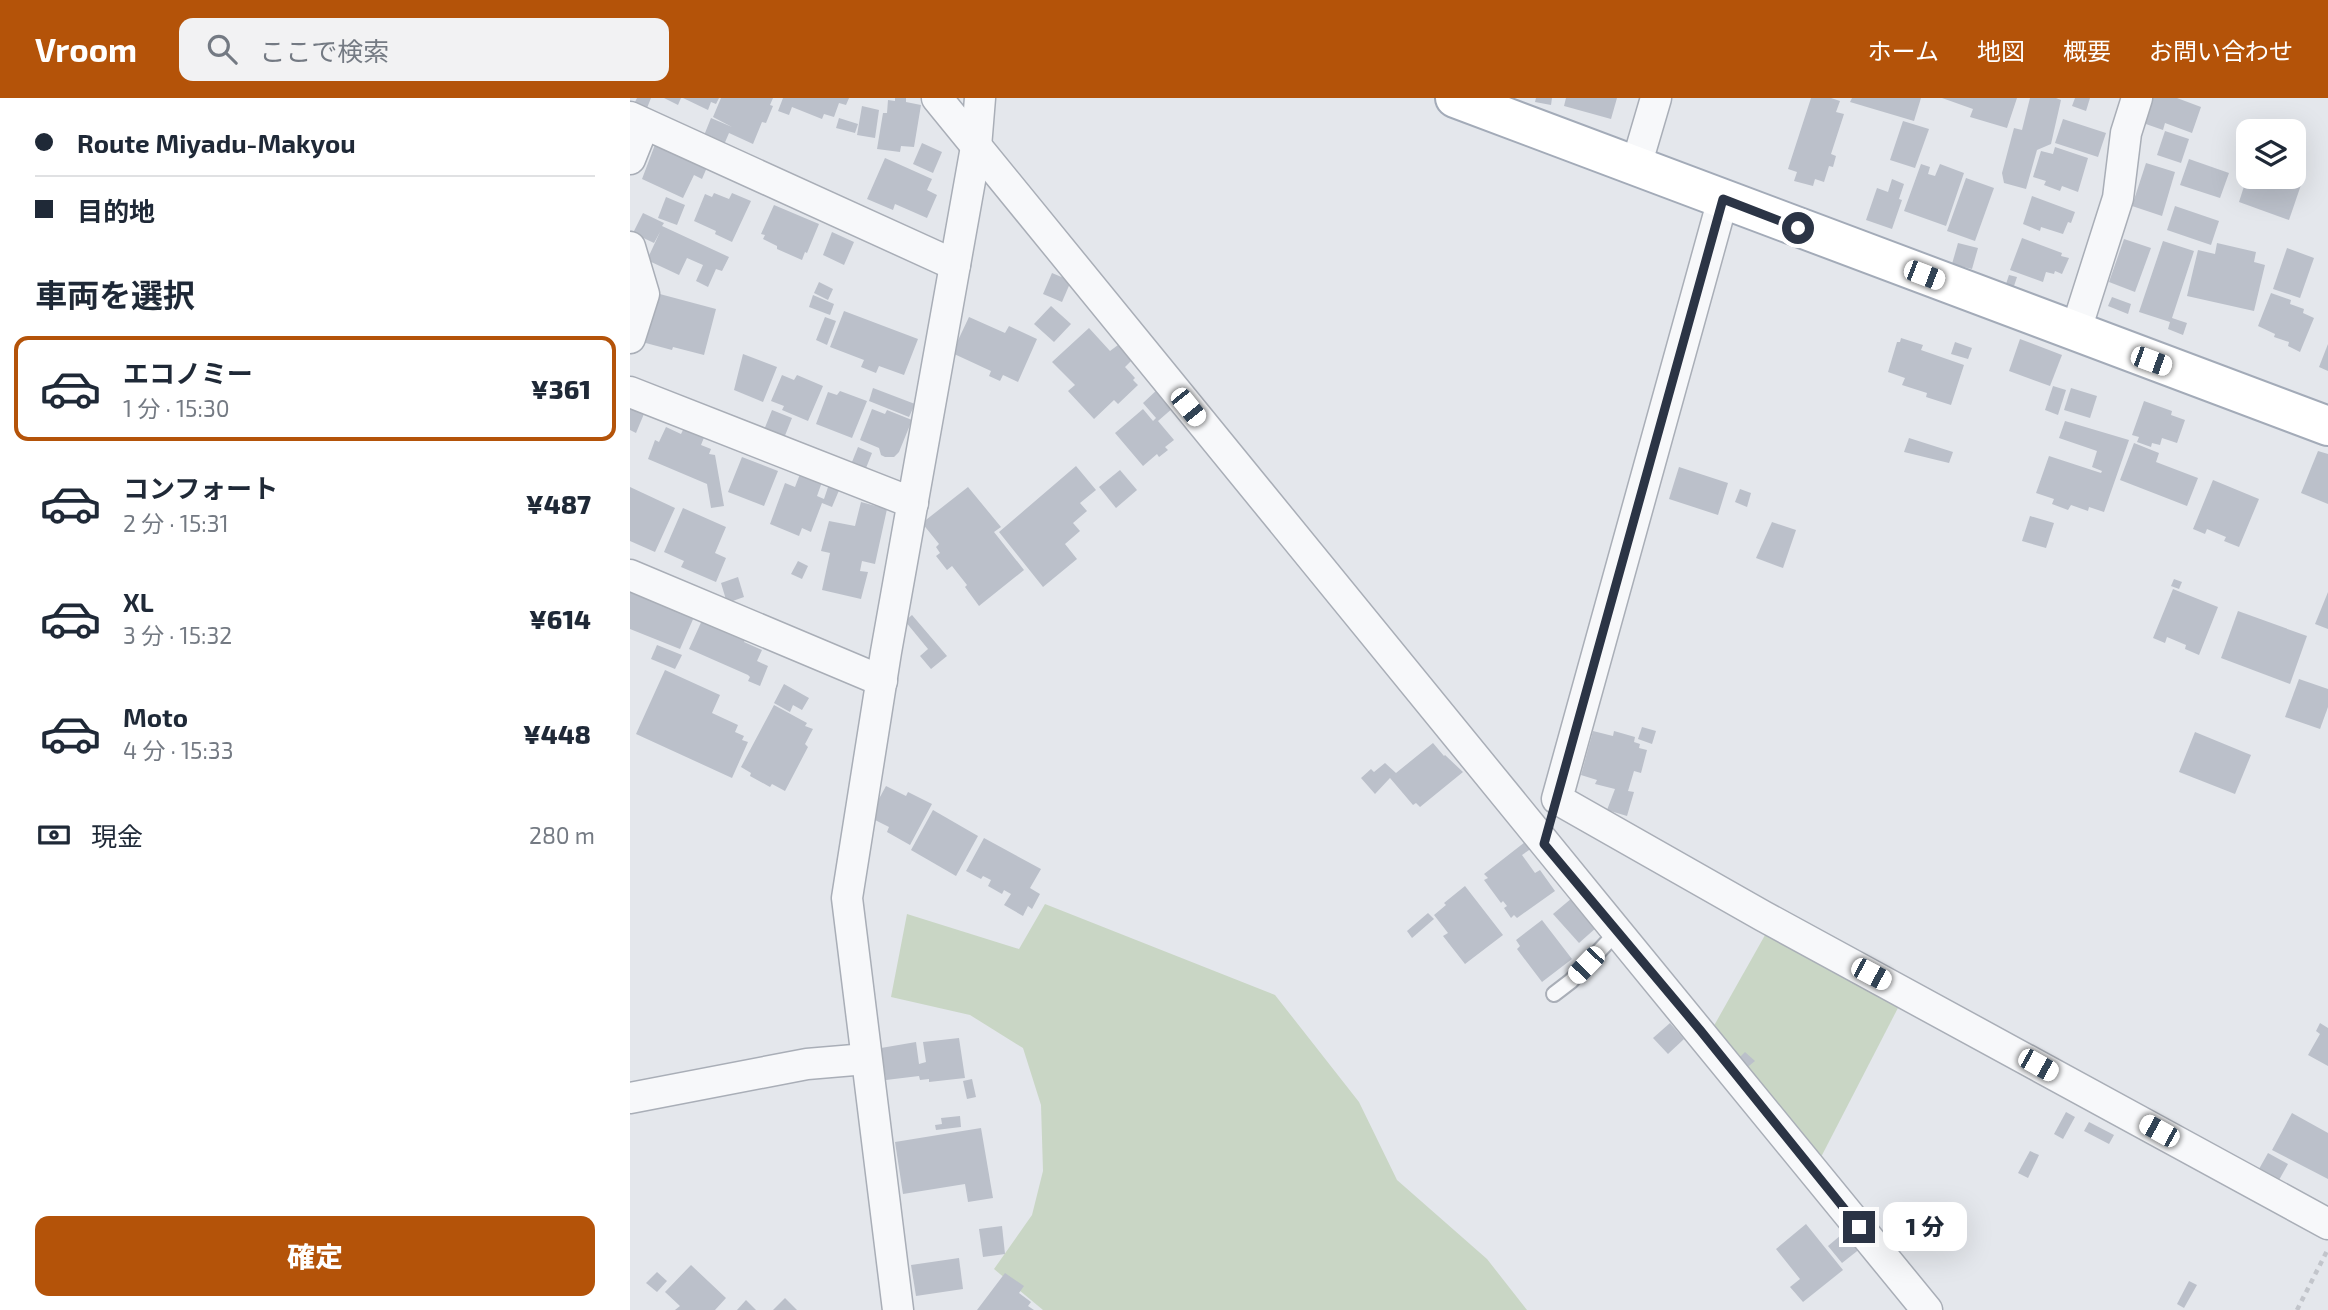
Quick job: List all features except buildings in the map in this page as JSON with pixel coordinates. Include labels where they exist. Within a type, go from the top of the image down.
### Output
[{"type":"main road","points":[[1455,98],[2328,426]]},
{"type":"street","points":[[937,98],[1927,1310]]},
{"type":"street","points":[[898,1310],[848,898],[882,681],[976,146],[980,98]]},
{"type":"street","points":[[1636,166],[1656,98]]},
{"type":"street","points":[[2076,333],[2118,198],[2126,133],[2137,98]]},
{"type":"street","points":[[630,159],[637,120],[955,265]]},
{"type":"street","points":[[1544,844],[1723,199]]},
{"type":"street","points":[[630,247],[644,294],[630,338]]},
{"type":"street","points":[[630,392],[913,503]]},
{"type":"street","points":[[630,575],[882,681]]},
{"type":"street","points":[[1557,799],[1763,916],[2328,1224]]},
{"type":"street","points":[[630,1098],[807,1064],[866,1059]]},
{"type":"lane","points":[[1554,994],[1571,981],[1617,932]]},
{"type":"path","points":[[2297,1310],[2328,1250]]},
{"type":"green space","points":[[1045,904],[1275,995],[1359,1102],[1397,1180],[1487,1259],[1527,1310],[1043,1310],[994,1269],[1032,1215],[1043,1171],[1041,1105],[1023,1048],[970,1015],[891,997],[907,914],[1019,949]]},
{"type":"green space","points":[[1769,928],[1900,1004],[1819,1161],[1711,1031]]},
{"type":"route","points":[[1798,228],[1723,199],[1544,844],[1700,1030],[1859,1227]]}]
